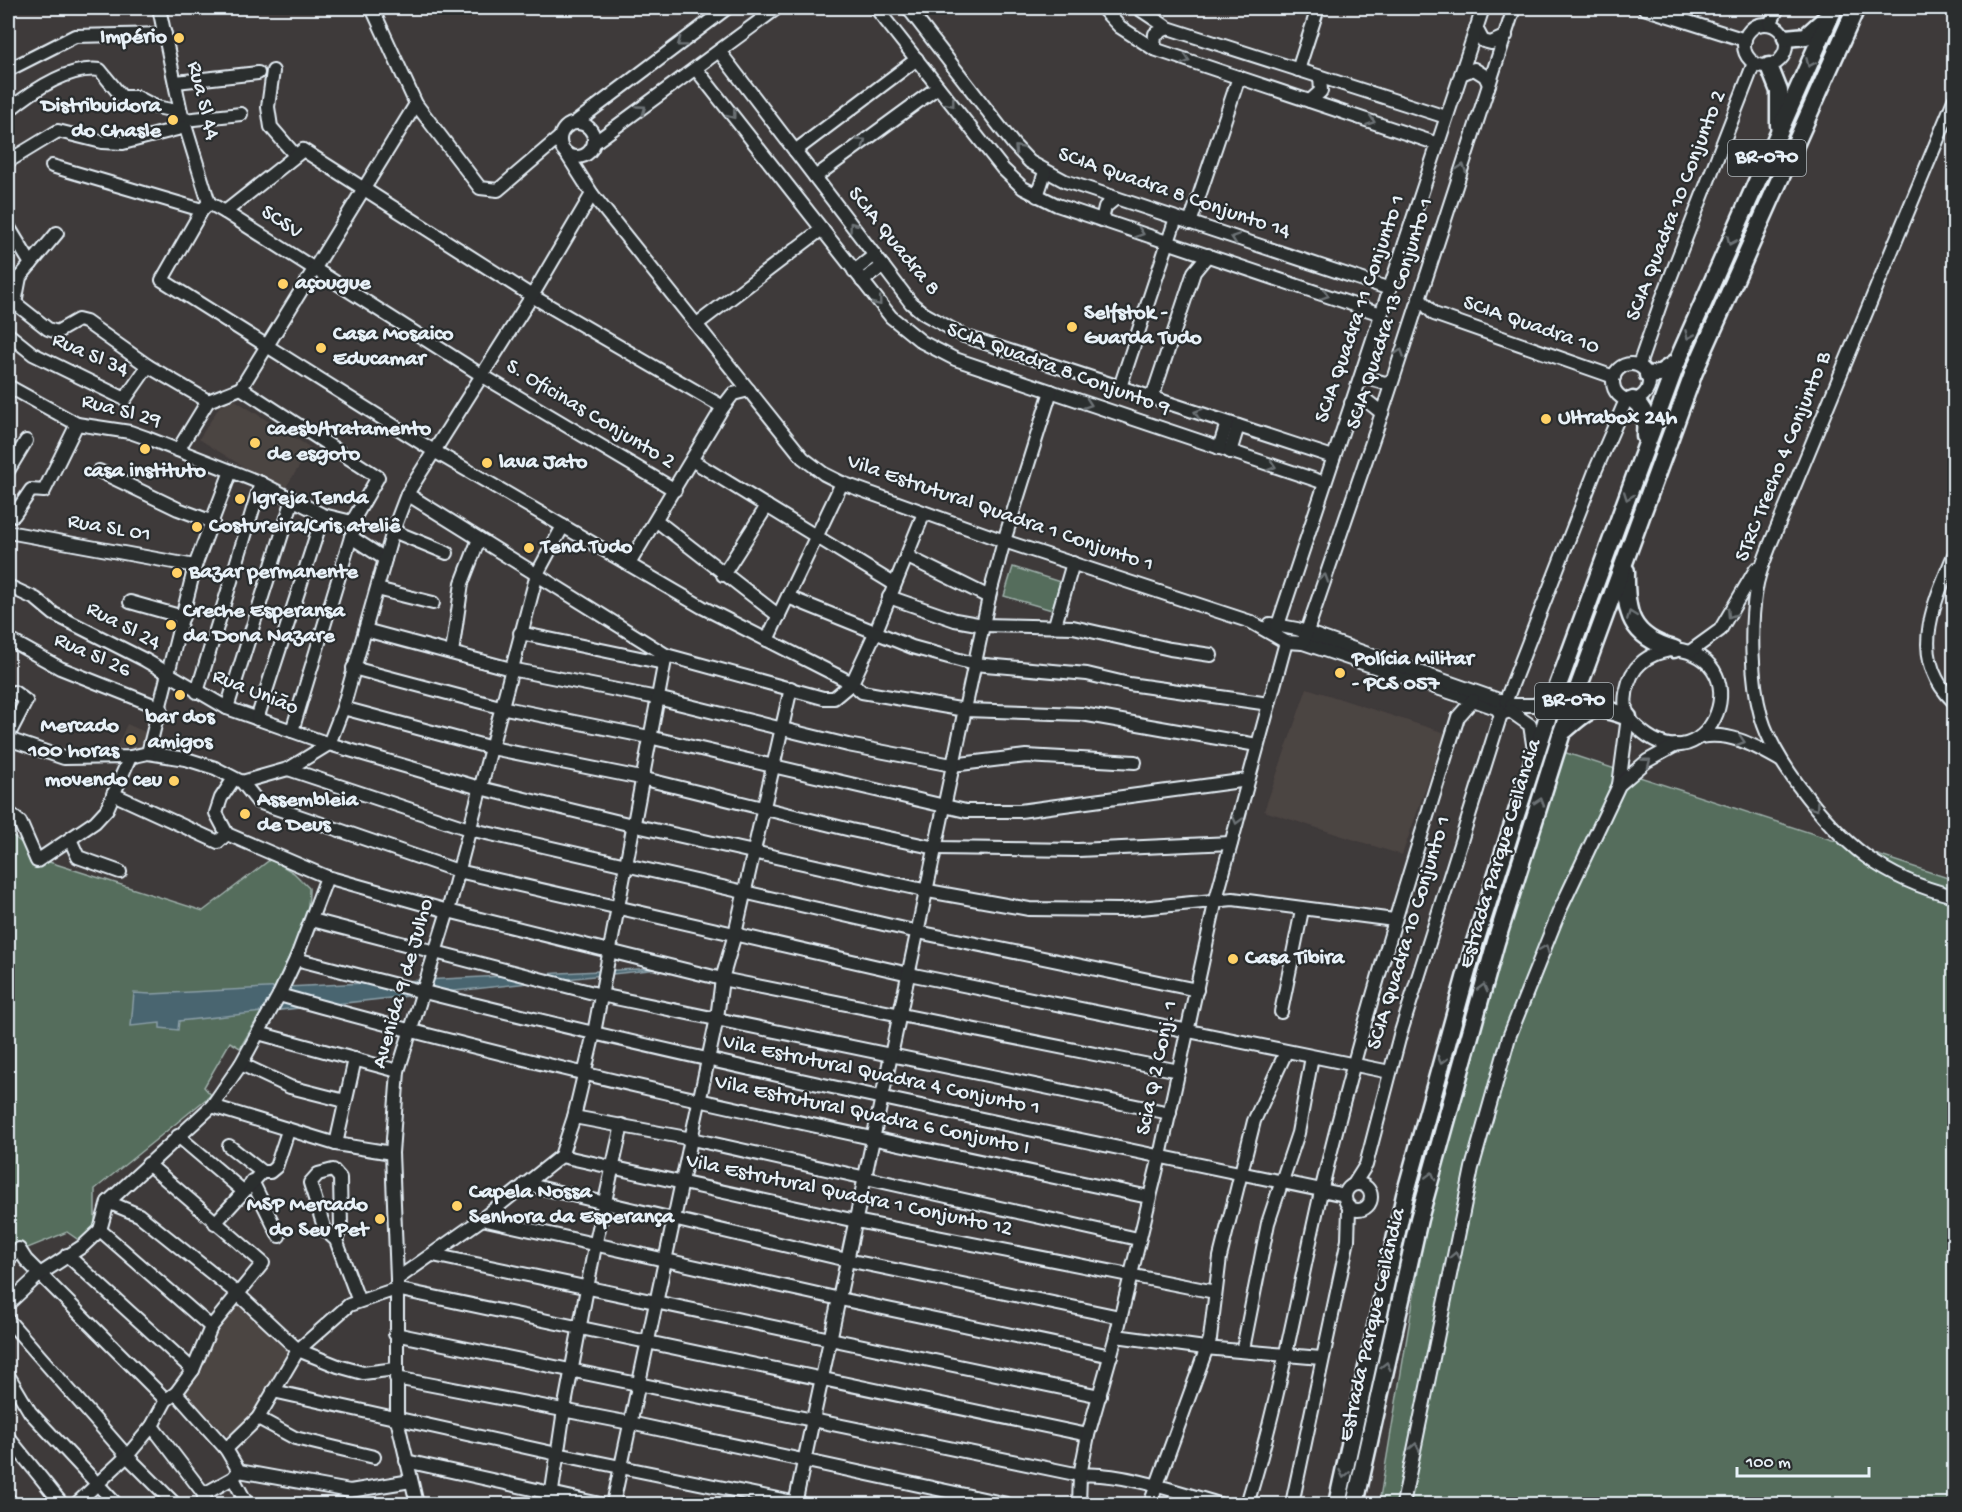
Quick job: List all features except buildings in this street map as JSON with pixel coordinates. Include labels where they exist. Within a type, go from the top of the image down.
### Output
[{"type":"highway","name":"Estrada Parque Ceilândia","points":[[1337,1504],[1405,1195],[1474,942],[1556,691],[1677,362],[1834,8]]},
{"type":"highway","points":[[1786,38],[1806,36],[1834,8]]},
{"type":"highway","name":"Estrada Parque Ceilândia","points":[[1355,1504],[1419,1219],[1496,942],[1562,732],[1694,372],[1856,8]]},
{"type":"highway","points":[[1762,65],[1779,91],[1779,132]]},
{"type":"highway","points":[[1644,370],[1659,374],[1677,362]]},
{"type":"highway","points":[[1629,400],[1643,407],[1646,413],[1640,464]]},
{"type":"highway","points":[[1627,555],[1626,603],[1632,621],[1646,637],[1659,645],[1682,650]]},
{"type":"highway","points":[[1562,732],[1592,708],[1603,708],[1628,717]]},
{"type":"street","name":"Rua Sl 44","points":[[159,8],[183,120],[206,207]]},
{"type":"street","points":[[374,9],[416,104],[480,188],[498,190],[560,137],[565,127],[576,122],[727,8]]},
{"type":"street","points":[[560,137],[566,153],[578,157],[696,69],[764,13],[777,8]]},
{"type":"street","name":"SCIA Quadra 8 Conjunto 14","points":[[908,8],[1014,145],[1045,172],[1116,198],[1390,289]]},
{"type":"street","points":[[1102,8],[1120,27],[1154,49],[1438,144]]},
{"type":"street","points":[[1138,8],[1168,27],[1446,117]]},
{"type":"street","points":[[1298,70],[1318,8]]},
{"type":"street","name":"SCIA Quadra 11 Conjunto 1","points":[[1277,629],[1484,8]]},
{"type":"street","name":"SCIA Quadra 13 Conjunto 1","points":[[1305,638],[1382,413],[1514,8]]},
{"type":"street","points":[[1644,8],[1745,40]]},
{"type":"street","points":[[1770,24],[1778,8]]},
{"type":"street","points":[[882,9],[916,59],[1003,169],[1037,196],[1168,243],[1381,314]]},
{"type":"street","points":[[1770,24],[1777,27],[1786,38],[1784,56],[1762,65],[1745,52],[1745,40],[1752,28],[1770,24]]},
{"type":"street","points":[[1154,49],[1155,34],[1168,27]]},
{"type":"street","points":[[1476,28],[1483,41],[1491,43],[1506,36]]},
{"type":"street","points":[[8,70],[75,36],[165,34]]},
{"type":"street","name":"SCIA Quadra 8","points":[[719,51],[912,303],[944,326],[964,336],[1333,457]]},
{"type":"street","points":[[795,151],[916,59]]},
{"type":"street","name":"SCIA Quadra 10 Conjunto 2","points":[[1644,370],[1662,299],[1762,65]]},
{"type":"street","points":[[8,111],[39,86],[90,68],[100,69],[122,97],[137,97],[183,120]]},
{"type":"street","name":"SCIA Quadra 8 Conjunto 9","points":[[696,69],[891,317],[922,342],[976,367],[1326,483]]},
{"type":"street","points":[[1461,74],[1474,69],[1485,76],[1489,84]]},
{"type":"street","points":[[273,71],[268,107],[271,127],[295,154]]},
{"type":"street","points":[[176,82],[258,73]]},
{"type":"street","points":[[1190,223],[1239,77]]},
{"type":"street","points":[[1310,101],[1321,91],[1320,77]]},
{"type":"street","points":[[815,177],[938,87]]},
{"type":"street","name":"STRC Trecho 4 Conjunto B","points":[[1954,100],[1770,545],[1756,587],[1752,633],[1761,717],[1780,760],[1825,822],[1855,849],[1887,871],[1913,884],[1954,896]]},
{"type":"street","points":[[178,450],[208,401],[241,388],[416,104]]},
{"type":"street","points":[[8,158],[12,159],[58,130],[102,142],[123,143],[183,120],[241,114]]},
{"type":"street","points":[[576,122],[590,128],[592,148],[583,167],[584,181]]},
{"type":"street","points":[[225,212],[295,154],[303,150],[532,296],[723,407]]},
{"type":"street","name":"Vila Estrutural Quadra 1 Conjunto 1","points":[[566,153],[592,194],[803,458],[824,474],[842,483],[1004,541],[1305,638]]},
{"type":"street","name":"SCSV","points":[[52,166],[225,212],[483,376]]},
{"type":"street","points":[[1037,196],[1045,172]]},
{"type":"street","points":[[592,194],[483,376],[407,494],[393,531],[343,708],[329,744],[288,769],[237,781],[221,798],[216,813],[227,834],[327,877],[448,911],[609,949],[722,979],[1179,1071]]},
{"type":"street","points":[[1102,220],[1105,207],[1116,198]]},
{"type":"street","points":[[206,207],[162,280],[434,451],[702,607],[852,683],[862,692],[964,710],[1082,714],[1257,745]]},
{"type":"street","points":[[1120,387],[1176,218]]},
{"type":"street","points":[[8,226],[31,264]]},
{"type":"street","points":[[697,324],[822,229]]},
{"type":"street","points":[[57,233],[21,277],[11,306],[48,329],[57,332],[78,321],[86,322],[148,366],[208,401]]},
{"type":"street","points":[[1248,268],[1261,262],[1265,248]]},
{"type":"street","points":[[858,277],[875,255]]},
{"type":"street","points":[[1152,398],[1194,272],[1208,255]]},
{"type":"street","points":[[858,277],[883,266]]},
{"type":"street","name":"SCIA Quadra 10","points":[[1419,298],[1434,314],[1614,377]]},
{"type":"street","name":"SCIA Quadra 10","points":[[1412,320],[1434,314]]},
{"type":"street","points":[[922,342],[944,326]]},
{"type":"street","name":"Rua Sl 34","points":[[8,334],[33,354],[125,399],[148,366]]},
{"type":"street","points":[[1633,363],[1644,370],[1646,392],[1640,399],[1629,400],[1615,392],[1612,386],[1614,377],[1626,365],[1633,363]]},
{"type":"street","points":[[1363,369],[1371,380],[1385,383],[1391,381]]},
{"type":"street","name":"S. Oficinas Conjunto 2","points":[[483,376],[675,490]]},
{"type":"street","name":"Rua Sl 29","points":[[8,386],[77,424],[130,432],[261,483],[323,515],[352,522]]},
{"type":"street","points":[[241,388],[378,477],[352,522],[355,528],[292,731]]},
{"type":"street","points":[[628,564],[657,521],[723,407],[733,394],[750,390]]},
{"type":"street","points":[[273,1391],[557,1454],[798,1504],[821,1380],[884,1099],[952,765],[989,597],[1004,541],[1052,391]]},
{"type":"street","points":[[1504,706],[1596,469],[1629,400]]},
{"type":"street","points":[[1351,403],[1367,401],[1382,413]]},
{"type":"street","points":[[11,512],[31,490],[44,491],[77,424]]},
{"type":"street","points":[[1224,450],[1233,425]]},
{"type":"street","points":[[8,471],[26,441]]},
{"type":"street","points":[[693,460],[894,584]]},
{"type":"street","points":[[99,471],[178,509],[213,522]]},
{"type":"street","name":"Rua Sl 24","points":[[8,586],[36,599],[54,614],[145,660],[167,675],[195,566],[231,471]]},
{"type":"street","points":[[197,692],[261,483]]},
{"type":"street","points":[[767,640],[842,483]]},
{"type":"street","points":[[407,494],[537,574],[665,659]]},
{"type":"street","points":[[227,708],[293,499]]},
{"type":"street","points":[[723,575],[766,506]]},
{"type":"street","name":"Rua SL 01","points":[[11,512],[12,533],[195,566]]},
{"type":"street","points":[[520,633],[665,659],[792,688],[824,698],[834,698],[852,683],[876,631],[924,513]]},
{"type":"street","points":[[257,719],[323,515]]},
{"type":"street","points":[[657,521],[723,575],[779,616]]},
{"type":"street","name":"Avenida 9 de Julho","points":[[417,1504],[397,1419],[395,1334],[397,1284],[392,1153],[398,1071],[448,911],[492,748],[500,707],[537,574],[562,526]]},
{"type":"street","points":[[393,531],[447,553]]},
{"type":"street","points":[[351,537],[385,559]]},
{"type":"street","points":[[452,653],[462,584],[479,539]]},
{"type":"street","points":[[1403,1504],[1472,1168],[1509,1037],[1559,912],[1619,785],[1628,717],[1625,699],[1633,673],[1648,657],[1682,650],[1709,639],[1728,619],[1770,545]]},
{"type":"street","points":[[1954,555],[1932,609],[1927,638],[1932,667],[1946,693],[1954,702]]},
{"type":"street","points":[[906,556],[989,597]]},
{"type":"street","points":[[1054,625],[1073,563]]},
{"type":"street","points":[[377,589],[433,603]]},
{"type":"street","points":[[788,597],[935,655],[974,664],[1087,674],[1129,684],[1269,704]]},
{"type":"street","points":[[889,597],[955,620],[983,625],[1054,625],[1170,650],[1211,655]]},
{"type":"street","name":"Rua Sl 24","points":[[130,602],[183,616]]},
{"type":"street","points":[[1277,629],[1286,642],[1305,638],[1504,706],[1530,725],[1534,758]]},
{"type":"street","points":[[365,630],[511,669],[657,698],[848,745],[952,765],[1026,756],[1135,762]]},
{"type":"street","points":[[1305,638],[1473,700],[1504,706],[1535,705],[1556,691]]},
{"type":"street","name":"Rua Sl 26","points":[[8,639],[60,668],[161,708]]},
{"type":"street","name":"Scia Q 2 Conj. 1","points":[[1078,1504],[1080,1475],[1088,1435],[1111,1356],[1160,1156],[1216,899],[1286,642]]},
{"type":"street","points":[[1682,650],[1713,672],[1721,695],[1721,707],[1716,719],[1699,737]]},
{"type":"street","points":[[226,1449],[258,1418],[298,1350],[358,1299],[397,1284],[561,1156],[574,1117],[594,1033],[665,659]]},
{"type":"street","points":[[353,668],[500,707],[649,737],[944,808],[966,811],[1020,811],[1248,780]]},
{"type":"street","points":[[148,753],[161,708],[167,675]]},
{"type":"street","name":"Rua União","points":[[167,675],[227,708],[257,719],[329,744],[480,788],[632,825],[753,850],[928,891],[1029,909],[1067,912],[1120,910],[1216,899],[1394,920]]},
{"type":"street","points":[[613,1504],[663,1260],[692,1139],[717,1018],[722,979],[735,934],[792,688]]},
{"type":"street","points":[[14,692],[26,700],[8,738],[64,758],[130,757],[148,753],[205,765],[237,781],[258,802],[458,871],[909,974],[1390,1072]]},
{"type":"street","points":[[1454,693],[1458,717]]},
{"type":"street","points":[[1247,1504],[1263,1454],[1287,1354],[1322,1190],[1394,920],[1458,717],[1473,700]]},
{"type":"street","name":"SCIA Quadra 10 Conjunto 1","points":[[1354,1184],[1366,1165],[1390,1072],[1504,706]]},
{"type":"street","points":[[343,708],[492,748],[641,778],[936,848],[1078,850],[1231,843]]},
{"type":"street","points":[[1628,717],[1653,740],[1676,745]]},
{"type":"street","points":[[1619,785],[1647,761],[1676,745],[1699,737],[1712,735],[1746,742],[1780,760]]},
{"type":"street","points":[[8,812],[20,822],[37,861],[95,822],[107,809],[130,757]]},
{"type":"street","points":[[288,769],[469,829],[918,932],[1197,990]]},
{"type":"street","points":[[113,794],[218,842],[227,834]]},
{"type":"street","points":[[70,839],[78,857],[120,872]]},
{"type":"street","points":[[31,845],[51,851]]},
{"type":"street","points":[[8,1304],[40,1274],[83,1246],[100,1230],[108,1202],[212,1106],[242,1064],[279,996],[312,920],[327,877]]},
{"type":"street","points":[[1281,1012],[1302,910]]},
{"type":"street","points":[[312,920],[601,996],[717,1018],[892,1058],[1170,1113]]},
{"type":"street","name":"Vila Estrutural Quadra 4 Conjunto 1","points":[[296,959],[422,993],[708,1060],[1345,1195]]},
{"type":"street","name":"Vila Estrutural Quadra 6 Conjunto I","points":[[279,996],[409,1032],[585,1075],[1149,1197]]},
{"type":"street","points":[[258,1033],[398,1071]]},
{"type":"street","points":[[1150,1504],[1205,1348],[1210,1340],[1220,1257],[1254,1121],[1286,1052]]},
{"type":"street","points":[[1243,1349],[1268,1223],[1298,1133],[1312,1057]]},
{"type":"street","points":[[336,1144],[355,1059]]},
{"type":"street","points":[[242,1064],[290,1087],[345,1101]]},
{"type":"street","points":[[212,1106],[336,1144],[392,1153]]},
{"type":"street","points":[[574,1117],[692,1139],[866,1180],[1138,1239]]},
{"type":"street","points":[[551,1499],[571,1371],[595,1246],[622,1125]]},
{"type":"street","points":[[229,1146],[262,1172],[270,1173],[276,1167],[288,1131]]},
{"type":"street","points":[[178,1136],[243,1191]]},
{"type":"street","name":"Vila Estrutural Quadra 1 Conjunto 12","points":[[561,1156],[612,1165],[856,1221],[1215,1292]]},
{"type":"street","points":[[76,1504],[127,1456],[152,1425],[171,1396],[193,1370],[211,1327],[263,1263],[148,1164]]},
{"type":"street","name":"SCIA Quadra 10 Conjunto 1","points":[[1366,1165],[1368,1187]]},
{"type":"street","points":[[336,1240],[341,1227],[340,1178],[333,1170],[318,1174],[310,1183],[325,1230],[336,1240],[358,1299]]},
{"type":"street","points":[[215,1224],[262,1172]]},
{"type":"street","points":[[252,1181],[279,1236]]},
{"type":"street","points":[[1292,1504],[1321,1358],[1348,1240],[1349,1209],[1345,1195],[1354,1184],[1361,1183],[1368,1187],[1370,1201],[1348,1240]]},
{"type":"street","points":[[525,1184],[672,1221],[1120,1317]]},
{"type":"street","points":[[108,1202],[139,1215],[238,1294],[298,1350],[338,1366],[363,1373],[396,1373],[1007,1504]]},
{"type":"street","points":[[1349,1209],[1356,1212],[1364,1210]]},
{"type":"street","points":[[482,1219],[595,1246],[1111,1356]]},
{"type":"street","points":[[100,1230],[211,1327]]},
{"type":"street","points":[[8,1260],[19,1249],[40,1274],[226,1449],[247,1504]]},
{"type":"street","points":[[67,1255],[193,1370]]},
{"type":"street","points":[[433,1255],[1100,1396]]},
{"type":"street","points":[[397,1284],[821,1380],[1088,1435]]},
{"type":"street","points":[[8,1320],[127,1456],[176,1504]]},
{"type":"street","points":[[395,1334],[1080,1475],[1092,1474],[1155,1486],[1219,1504]]},
{"type":"street","points":[[1116,1336],[1205,1348],[1243,1349],[1321,1358]]},
{"type":"street","points":[[8,1375],[30,1412],[116,1504]]},
{"type":"street","points":[[258,1418],[295,1438],[374,1457]]},
{"type":"street","points":[[152,1425],[204,1499],[236,1475],[350,1491],[411,1481]]},
{"type":"street","points":[[8,1437],[62,1504]]},
{"type":"street","points":[[406,1461],[551,1499],[600,1504]]},
{"type":"street","points":[[8,1499],[12,1504]]},
{"type":"shaded area","name":"caesb/tratamento de esgoto","points":[[230,397],[311,448],[286,487],[272,485],[199,439],[223,401]]},
{"type":"shaded area","points":[[1307,688],[1445,733],[1402,855],[1264,811]]},
{"type":"shaded area","name":"Mercado 100 horas","points":[[127,724],[147,733],[140,748],[116,748]]},
{"type":"shaded area","points":[[237,1304],[243,1304],[290,1348],[290,1355],[249,1420],[233,1436],[228,1436],[187,1397],[187,1391],[204,1367],[207,1348]]},
{"type":"green space","points":[[1013,567],[1060,582],[1052,610],[1004,596]]},
{"type":"green space","points":[[1548,747],[1954,880],[1954,1504],[1379,1504],[1438,1152]]},
{"type":"green space","points":[[8,832],[43,860],[203,911],[271,859],[294,873],[309,888],[307,909],[295,951],[240,1048],[230,1042],[204,1087],[211,1095],[95,1189],[95,1231],[83,1243],[67,1232],[8,1256]]},
{"type":"water","points":[[677,967],[179,1021],[178,1030],[160,1028],[160,1023],[131,1026],[134,993],[151,994]]},
{"type":"place","name":"Império","points":[[179,38]]},
{"type":"place","name":"Distribuidora do Chasle","points":[[173,120]]},
{"type":"place","name":"açougue","points":[[283,284]]},
{"type":"place","name":"Selfstok - Guarda Tudo","points":[[1072,327]]},
{"type":"place","name":"Casa Mosaico Educamar","points":[[321,348]]},
{"type":"place","name":"Ultrabox 24h","points":[[1546,419]]},
{"type":"place","name":"caesb/tratamento de esgoto","points":[[255,443]]},
{"type":"place","name":"casa instituto","points":[[145,449]]},
{"type":"place","name":"lava Jato","points":[[487,463]]},
{"type":"place","name":"Igreja Tenda","points":[[240,499]]},
{"type":"place","name":"Costureira/Cris ateliê","points":[[197,527]]},
{"type":"place","name":"Tend Tudo","points":[[529,548]]},
{"type":"place","name":"Bazar permanente","points":[[177,573]]},
{"type":"place","name":"Creche Esperansa da Dona Nazare","points":[[171,625]]},
{"type":"place","name":"Polícia Militar - PCS 057","points":[[1340,673]]},
{"type":"place","name":"bar dos amigos","points":[[180,695]]},
{"type":"place","name":"Mercado 100 horas","points":[[131,740]]},
{"type":"place","name":"movendo ceu","points":[[174,781]]},
{"type":"place","name":"Assembleia de Deus","points":[[245,814]]},
{"type":"place","name":"Casa Tibira","points":[[1233,959]]},
{"type":"place","name":"Capela Nossa Senhora da Esperança","points":[[457,1206]]},
{"type":"place","name":"MSP Mercado do Seu Pet","points":[[380,1219]]}]
